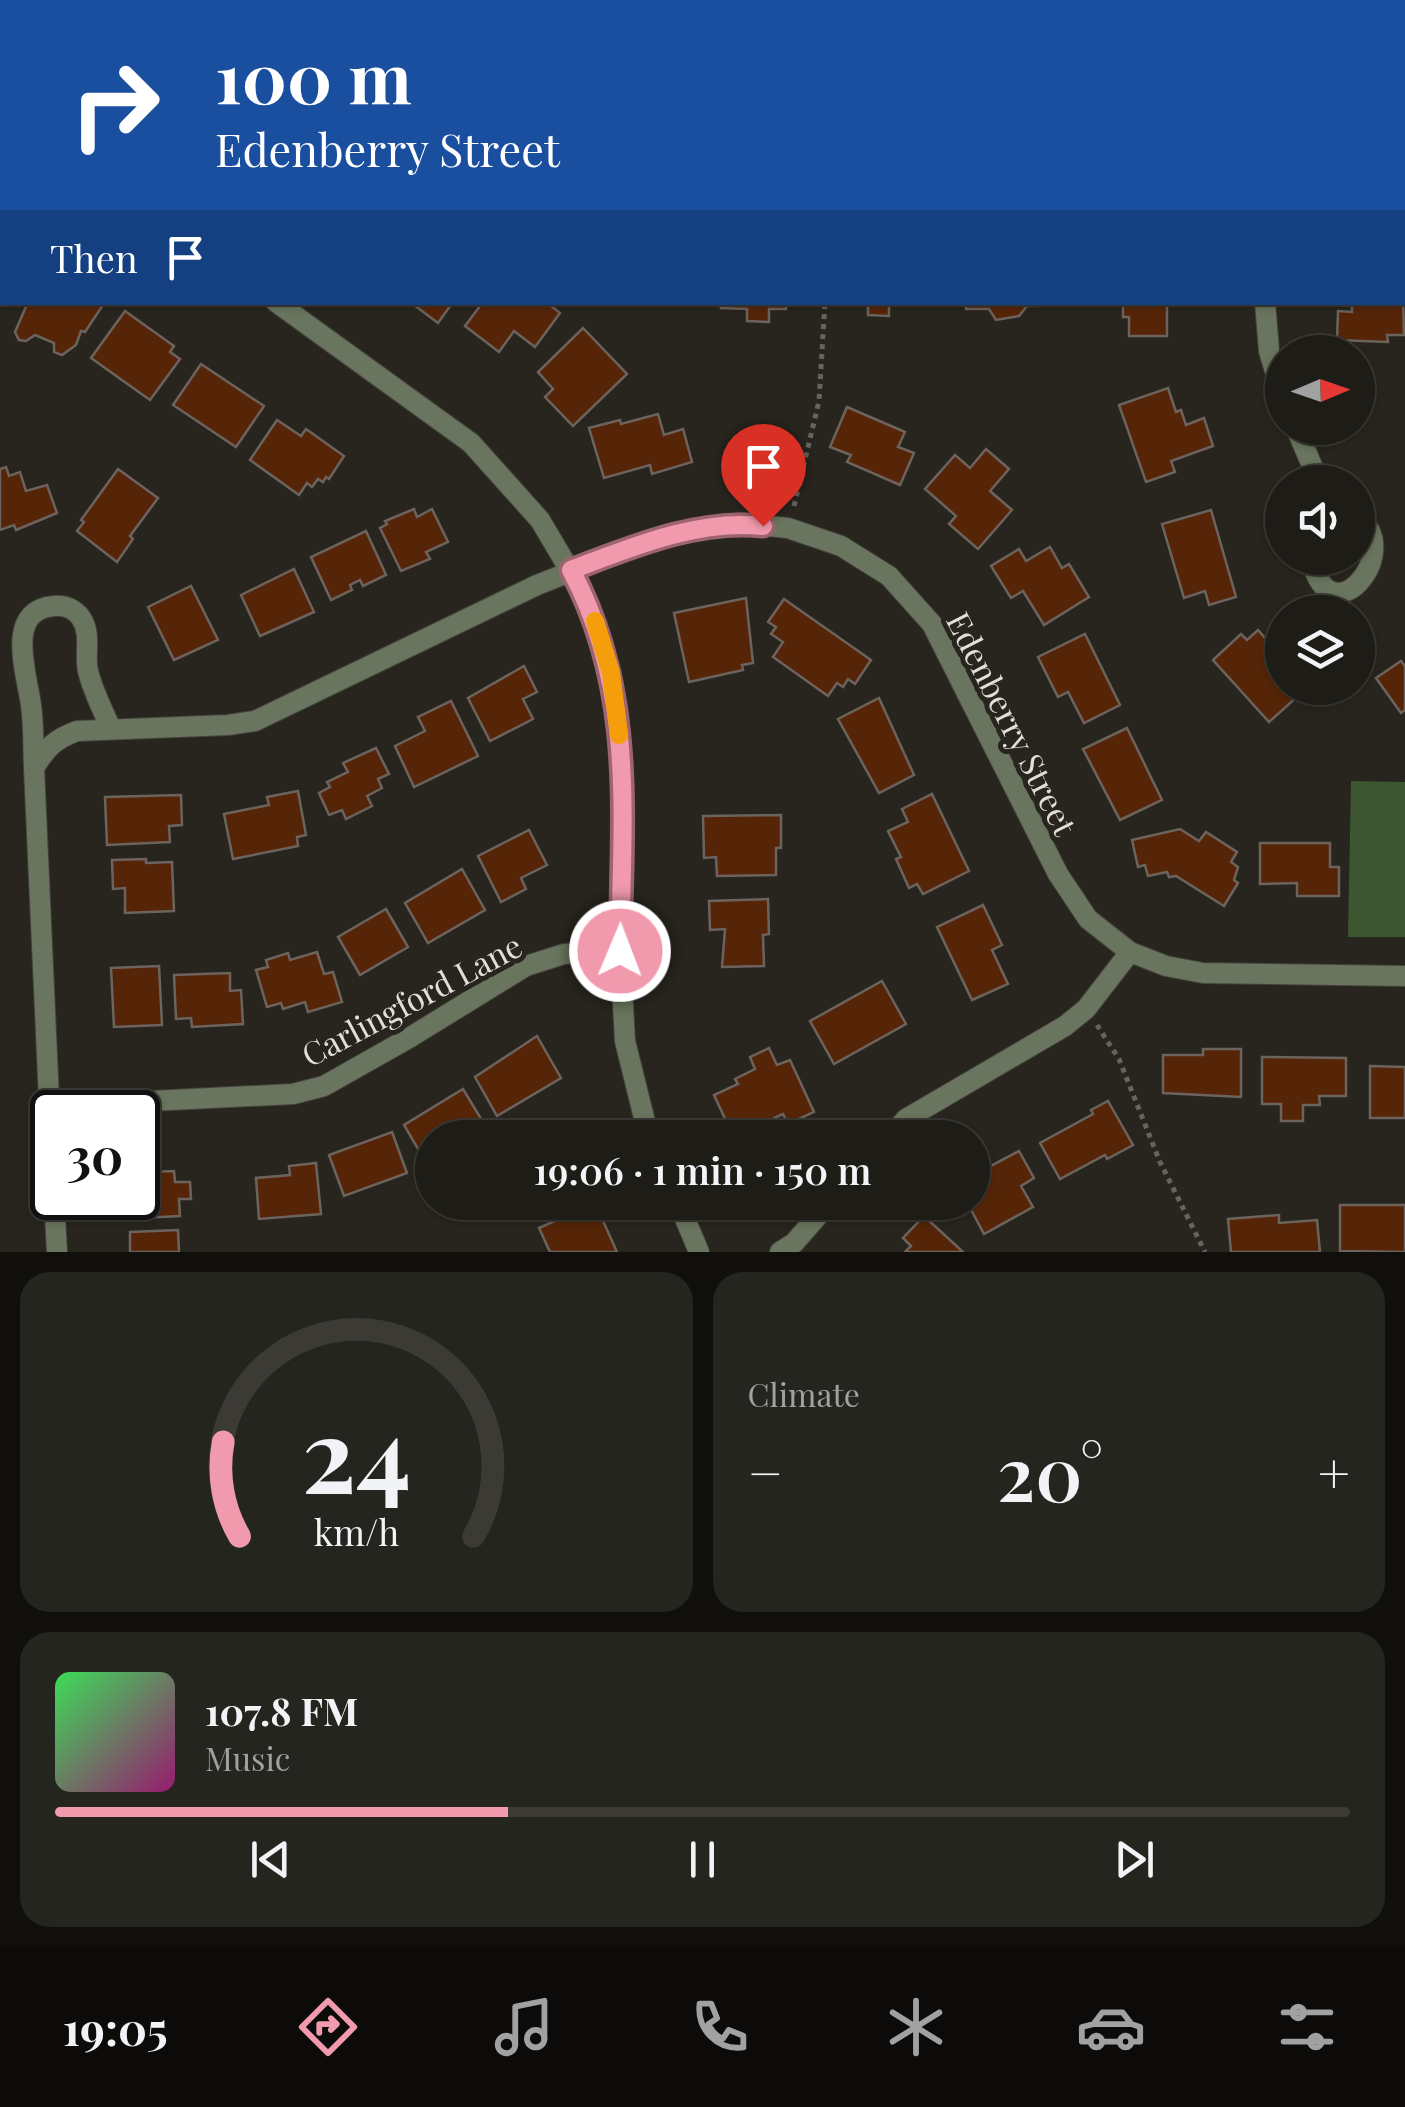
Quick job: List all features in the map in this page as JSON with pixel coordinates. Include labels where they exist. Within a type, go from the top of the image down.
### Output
[{"type":"street","points":[[280,305],[472,444],[540,520],[571,570],[600,634],[618,714],[622,780],[620,951],[626,1040],[645,1120]]},
{"type":"street","points":[[1265,305],[1268,335]]},
{"type":"street","name":"Edenberry Street","points":[[34,768],[45,749],[59,737],[78,731],[228,726],[255,721],[571,570],[686,531],[738,523],[788,528],[841,546],[889,576],[932,624],[1058,874],[1088,920],[1130,952],[1166,966],[1203,973],[1405,976]]},
{"type":"street","points":[[1318,575],[1332,589],[1344,592],[1368,587],[1384,568],[1385,544],[1375,531]]},
{"type":"street","points":[[49,1090],[32,706],[22,639],[26,624],[35,613],[59,605],[82,618],[87,632],[87,667],[111,729]]},
{"type":"street","name":"Carlingford Lane","points":[[160,1101],[293,1094],[324,1086],[526,966],[564,954],[620,951]]},
{"type":"street","points":[[905,1120],[1064,1026],[1086,1009],[1130,952]]},
{"type":"street","points":[[55,1220],[56,1252]]},
{"type":"street","points":[[686,1220],[699,1252]]},
{"type":"street","points":[[780,1252],[814,1220]]},
{"type":"path","points":[[788,528],[819,402],[826,305]]},
{"type":"path","points":[[1086,1009],[1118,1058],[1160,1162],[1205,1252]]},
{"type":"green space","points":[[1351,781],[1405,782],[1405,937],[1348,937]]},
{"type":"building","points":[[27,305],[103,305],[85,332],[81,331],[76,345],[62,355],[54,352],[54,343],[35,335],[26,341],[19,340],[15,332]]},
{"type":"building","points":[[414,305],[451,305],[438,323]]},
{"type":"building","points":[[481,305],[550,305],[560,313],[535,347],[514,331],[499,352],[465,326]]},
{"type":"building","points":[[786,305],[786,309],[769,309],[769,322],[747,321],[747,309],[721,308]]},
{"type":"building","points":[[868,305],[889,305],[889,316],[868,315]]},
{"type":"building","points":[[966,305],[1038,305],[1027,306],[1019,316],[996,320],[989,309],[966,309]]},
{"type":"building","points":[[1123,305],[1167,305],[1167,336],[1129,336],[1129,317],[1123,317]]},
{"type":"building","points":[[1352,305],[1403,305],[1404,335],[1387,335],[1388,342],[1375,341],[1375,335],[1337,335],[1338,311],[1352,312]]},
{"type":"building","points":[[125,311],[174,346],[170,352],[180,359],[150,400],[91,358]]},
{"type":"building","points":[[583,328],[627,374],[573,426],[545,397],[553,389],[538,372]]},
{"type":"building","points":[[201,364],[264,406],[236,447],[173,405]]},
{"type":"building","points":[[1168,388],[1176,412],[1181,410],[1186,425],[1204,418],[1213,446],[1171,461],[1175,472],[1146,482],[1119,405]]},
{"type":"building","points":[[847,407],[905,432],[898,447],[914,453],[900,485],[847,462],[851,455],[830,447]]},
{"type":"building","points":[[658,414],[664,435],[683,429],[692,462],[652,474],[650,465],[604,478],[589,428]]},
{"type":"building","points":[[277,420],[301,436],[306,429],[344,456],[329,479],[318,479],[312,487],[307,483],[299,495],[250,460]]},
{"type":"building","points":[[986,449],[1009,469],[990,491],[1012,510],[978,549],[949,524],[956,516],[925,489],[955,455],[970,468]]},
{"type":"building","points":[[6,467],[9,476],[20,472],[26,491],[47,485],[57,513],[16,530],[14,525],[0,530],[0,469]]},
{"type":"building","points":[[118,469],[158,498],[130,536],[133,539],[117,562],[77,531]]},
{"type":"building","points":[[414,509],[417,517],[432,509],[448,542],[426,552],[430,559],[401,571],[380,528],[387,524],[385,521]]},
{"type":"building","points":[[1211,510],[1236,597],[1209,605],[1205,591],[1184,598],[1162,524]]},
{"type":"building","points":[[366,531],[386,575],[363,586],[360,580],[350,585],[352,590],[331,600],[311,557]]},
{"type":"building","points":[[1050,547],[1062,568],[1069,564],[1089,597],[1044,625],[1023,591],[1011,598],[991,566],[1019,549],[1026,561]]},
{"type":"building","points":[[294,569],[314,612],[260,636],[241,595]]},
{"type":"building","points":[[191,586],[218,640],[174,660],[148,607]]},
{"type":"building","points":[[746,598],[753,663],[742,665],[743,670],[689,682],[674,613]]},
{"type":"building","points":[[784,599],[871,660],[855,684],[848,679],[843,687],[837,683],[828,696],[773,657],[783,642],[771,634],[776,627],[768,622]]},
{"type":"building","points":[[1258,630],[1265,638],[1265,705],[1288,705],[1269,722],[1213,660],[1241,634],[1247,640]]},
{"type":"building","points":[[1085,634],[1120,705],[1084,723],[1068,692],[1058,697],[1038,657]]},
{"type":"building","points":[[1401,661],[1405,666],[1405,710],[1401,713],[1376,678]]},
{"type":"building","points":[[524,666],[537,692],[523,699],[533,719],[490,741],[468,698]]},
{"type":"building","points":[[879,698],[914,775],[879,793],[838,719]]},
{"type":"building","points":[[451,701],[478,756],[414,787],[395,746],[425,731],[418,717]]},
{"type":"building","points":[[1127,728],[1162,800],[1120,820],[1083,749]]},
{"type":"building","points":[[376,748],[389,774],[378,779],[382,788],[367,796],[372,806],[346,819],[342,810],[329,815],[319,793],[330,787],[327,782],[348,772],[343,763]]},
{"type":"building","points":[[298,791],[306,835],[297,837],[298,846],[233,859],[224,814],[269,805],[267,797]]},
{"type":"building","points":[[932,794],[969,871],[923,894],[917,884],[909,888],[896,859],[901,857],[888,831],[908,822],[902,809]]},
{"type":"building","points":[[181,795],[182,825],[169,826],[170,842],[107,845],[105,797]]},
{"type":"building","points":[[781,815],[776,875],[717,876],[716,857],[704,858],[703,816]]},
{"type":"building","points":[[1180,829],[1199,841],[1206,832],[1237,852],[1231,862],[1238,867],[1234,880],[1238,883],[1224,906],[1176,876],[1169,877],[1167,872],[1148,876],[1145,865],[1138,867],[1132,840]]},
{"type":"building","points":[[529,830],[547,865],[521,878],[526,889],[501,902],[478,856]]},
{"type":"building","points":[[1260,843],[1330,843],[1330,867],[1339,867],[1339,896],[1297,896],[1297,883],[1260,884]]},
{"type":"building","points":[[146,859],[146,863],[172,862],[174,911],[125,913],[125,888],[113,889],[112,860]]},
{"type":"building","points":[[462,869],[485,910],[428,943],[405,903]]},
{"type":"building","points":[[768,899],[769,934],[763,935],[764,966],[722,967],[725,929],[710,930],[709,901]]},
{"type":"building","points":[[983,905],[1002,945],[992,950],[1008,984],[972,1000],[937,927]]},
{"type":"building","points":[[386,909],[408,947],[360,975],[338,937]]},
{"type":"building","points":[[317,952],[324,974],[333,972],[342,1002],[308,1012],[305,1002],[283,1009],[281,1003],[267,1007],[256,970],[268,967],[266,960],[288,953],[290,960]]},
{"type":"building","points":[[159,966],[162,1025],[114,1027],[111,968]]},
{"type":"building","points":[[230,973],[230,991],[241,990],[243,1024],[192,1027],[191,1018],[176,1019],[174,975]]},
{"type":"building","points":[[882,981],[906,1024],[834,1064],[810,1021]]},
{"type":"building","points":[[537,1036],[561,1078],[497,1116],[475,1077]]},
{"type":"building","points":[[769,1048],[777,1065],[790,1060],[814,1112],[797,1120],[786,1120],[783,1114],[775,1120],[726,1120],[714,1095],[738,1084],[735,1079],[755,1069],[750,1057]]},
{"type":"building","points":[[1203,1049],[1241,1049],[1241,1097],[1163,1093],[1163,1055],[1203,1055]]},
{"type":"building","points":[[1262,1057],[1346,1058],[1346,1096],[1319,1096],[1320,1105],[1303,1105],[1303,1121],[1281,1121],[1281,1104],[1262,1104]]},
{"type":"building","points":[[1370,1066],[1405,1067],[1405,1118],[1370,1118]]},
{"type":"building","points":[[463,1089],[482,1120],[415,1120],[415,1144],[404,1125]]},
{"type":"building","points":[[1108,1101],[1133,1145],[1060,1179],[1040,1143],[1093,1114],[1091,1110]]},
{"type":"building","points":[[392,1132],[407,1173],[344,1196],[329,1155]]},
{"type":"building","points":[[1019,1151],[1034,1178],[1021,1186],[1033,1207],[984,1234],[977,1220],[990,1220],[990,1166]]},
{"type":"building","points":[[316,1163],[321,1214],[259,1219],[256,1178],[290,1175],[289,1166]]},
{"type":"building","points":[[174,1171],[175,1182],[190,1182],[191,1199],[179,1199],[180,1216],[160,1217],[160,1172]]},
{"type":"building","points":[[1340,1205],[1405,1205],[1405,1252],[1340,1251]]},
{"type":"building","points":[[1279,1215],[1279,1223],[1317,1220],[1320,1252],[1231,1252],[1228,1219]]},
{"type":"building","points":[[557,1220],[603,1220],[617,1252],[550,1252],[539,1228]]},
{"type":"building","points":[[920,1220],[928,1220],[963,1252],[905,1252],[911,1246],[903,1238]]},
{"type":"building","points":[[178,1230],[179,1252],[130,1252],[130,1232]]},
{"type":"slow traffic","points":[[595,621],[611,673],[619,735]]},
{"type":"route","points":[[620,951],[622,780],[618,714],[600,634],[571,570],[686,531],[738,523],[763,526]]}]
